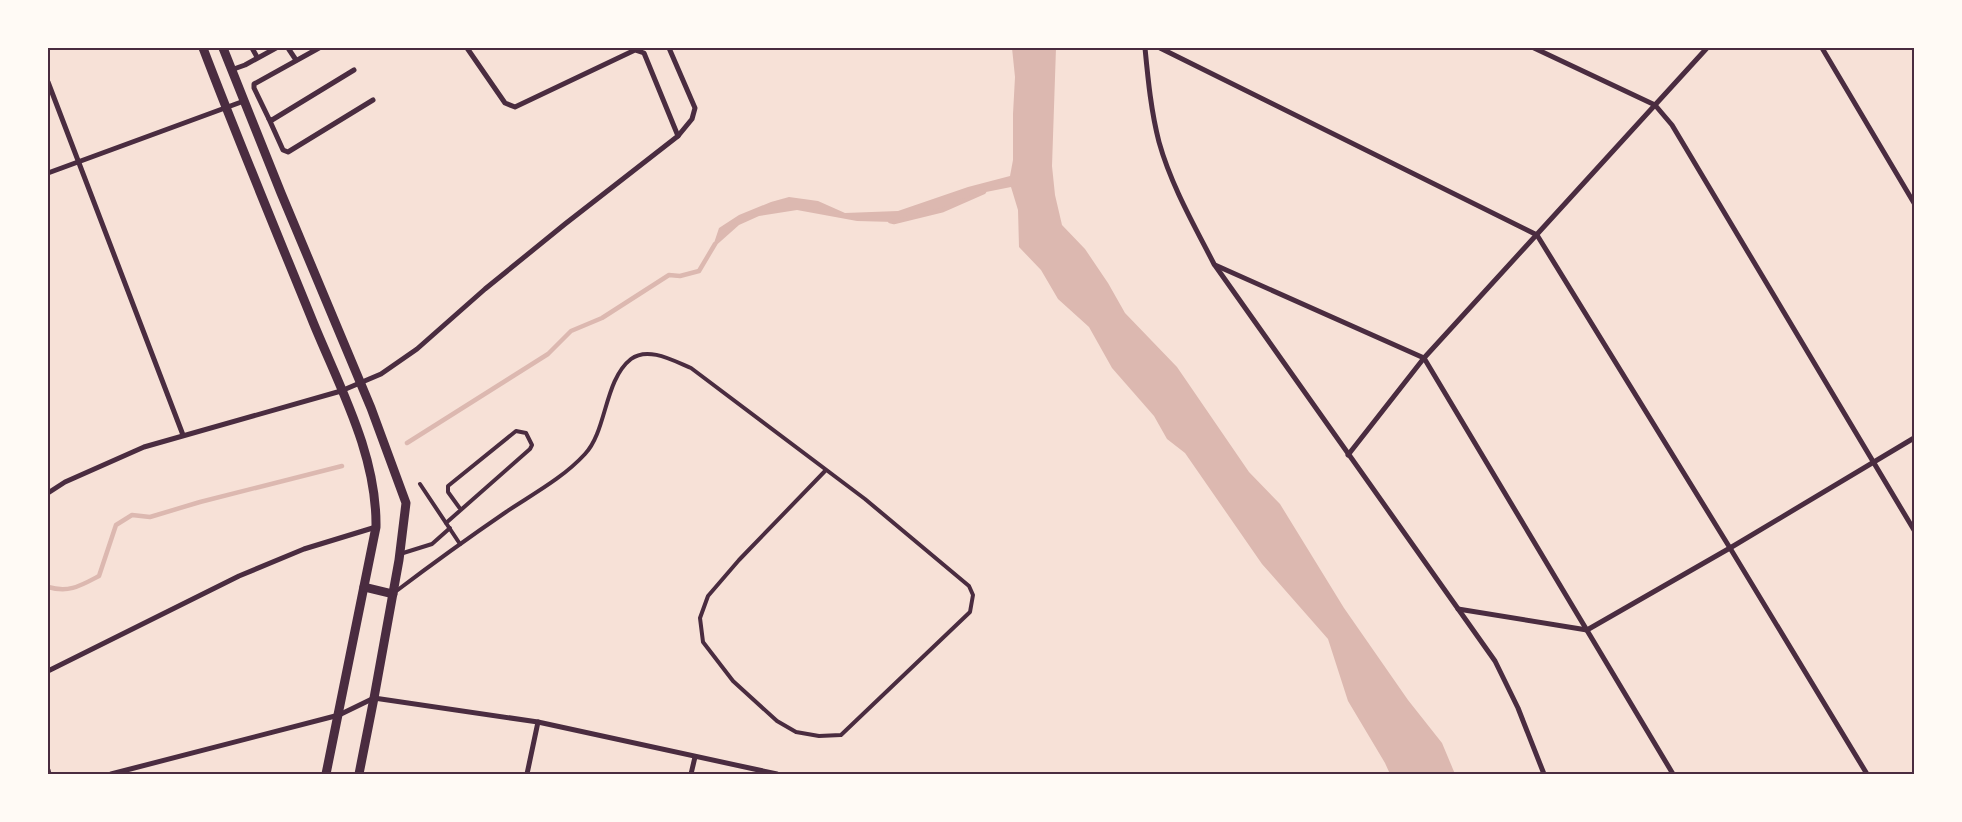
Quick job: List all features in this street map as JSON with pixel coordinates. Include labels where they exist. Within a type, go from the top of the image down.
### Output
[{"type":"street","points":[[203,48],[361,438],[376,503],[376,527],[326,774]]},
{"type":"street","points":[[223,48],[384,441],[406,503],[393,594],[358,774]]},
{"type":"street","points":[[252,48],[257,57]]},
{"type":"street","points":[[231,70],[276,48]]},
{"type":"street","points":[[288,48],[296,60]]},
{"type":"street","points":[[318,48],[254,84],[254,88],[282,150],[288,152],[373,100]]},
{"type":"street","points":[[467,48],[505,103],[515,107],[635,50],[644,53],[678,136]]},
{"type":"street","points":[[48,493],[65,482],[144,447],[341,391],[381,374],[417,349],[551,236],[678,136],[692,119],[695,108],[669,48]]},
{"type":"street","points":[[1145,48],[1149,93],[1160,143],[1178,194],[1214,264],[1495,661],[1518,708],[1544,774]]},
{"type":"street","points":[[1160,48],[1537,235],[1867,774]]},
{"type":"street","points":[[1534,48],[1655,105],[1672,125],[1914,530]]},
{"type":"street","points":[[1348,455],[1424,358],[1707,48]]},
{"type":"street","points":[[1822,48],[1914,203]]},
{"type":"street","points":[[269,119],[272,120],[354,70]]},
{"type":"street","points":[[48,82],[183,435]]},
{"type":"street","points":[[48,173],[244,101]]},
{"type":"street","points":[[1214,264],[1424,358],[1673,774]]},
{"type":"street","points":[[1458,609],[1587,630],[1730,548],[1914,438]]},
{"type":"street","points":[[48,671],[239,576],[304,548],[376,527]]},
{"type":"street","points":[[364,587],[393,594]]},
{"type":"street","points":[[111,774],[339,715],[374,698],[538,722],[777,774]]},
{"type":"street","points":[[527,774],[538,722]]},
{"type":"street","points":[[691,774],[695,757]]},
{"type":"street","points":[[48,770],[49,774]]},
{"type":"lane","points":[[393,594],[460,544],[564,474],[587,453],[598,430],[607,399],[621,371],[631,359],[645,353],[665,358],[691,368],[865,499],[969,586],[973,595],[970,612],[841,735],[819,736],[796,732],[777,721],[733,681],[703,642],[700,618],[708,596],[738,560],[826,470]]},
{"type":"lane","points":[[446,523],[530,449],[532,445],[526,433],[516,431],[448,486],[448,492],[460,510]]},
{"type":"lane","points":[[420,484],[460,544]]},
{"type":"lane","points":[[400,554],[432,544],[450,528]]},
{"type":"shaded area","points":[[1012,48],[1056,48],[1052,166],[1055,195],[1062,225],[1085,249],[1125,313],[1177,367],[1249,472],[1280,504],[1344,608],[1408,700],[1442,743],[1455,774],[1390,774],[1348,701],[1328,639],[1262,564],[1185,453],[1167,439],[1154,416],[1112,368],[1089,327],[1058,299],[1041,270],[1019,247],[1018,210],[1011,187],[981,193],[943,210],[894,222],[857,221],[797,210],[759,216],[739,225],[712,249],[719,228],[739,215],[789,197],[818,201],[845,213],[898,211],[968,187],[1010,176],[1013,160],[1015,77]]},
{"type":"waterway","points":[[890,221],[894,222],[943,210],[984,192]]},
{"type":"waterway","points":[[407,443],[548,354],[571,331],[602,318],[669,275],[680,276],[699,271],[715,244]]},
{"type":"waterway","points":[[48,587],[68,589],[99,576],[116,525],[132,515],[150,517],[200,502],[342,466]]}]
